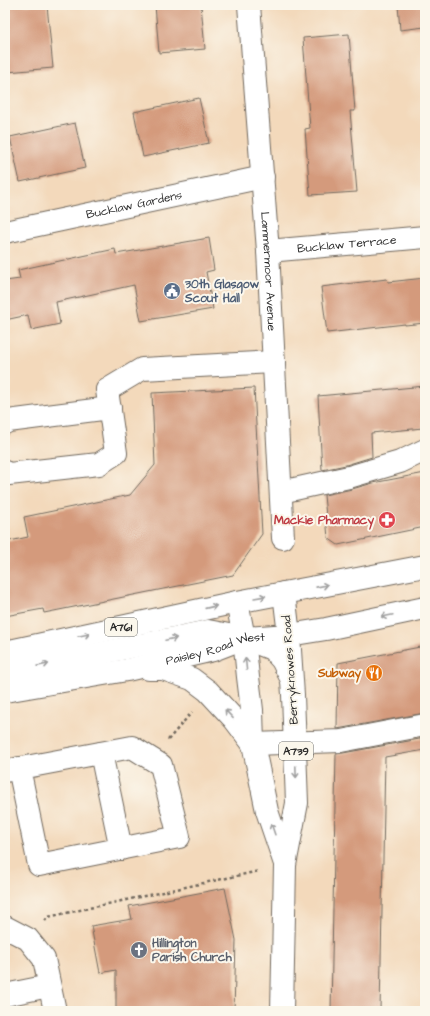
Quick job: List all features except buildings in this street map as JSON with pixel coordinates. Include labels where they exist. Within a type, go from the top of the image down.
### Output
[{"type":"main road","name":"Lammermoor Avenue","points":[[250,5],[268,251],[283,538]]},
{"type":"main road","name":"Bucklaw Gardens","points":[[5,232],[263,177]]},
{"type":"main road","name":"Bucklaw Terrace","points":[[268,251],[425,237]]},
{"type":"main road","points":[[5,472],[9,474],[99,464],[116,453],[108,390],[142,370],[274,362]]},
{"type":"main road","points":[[5,423],[8,421],[110,408]]},
{"type":"main road","points":[[281,492],[349,477],[400,462],[425,450]]},
{"type":"main road","name":"A761","points":[[5,652],[237,602],[425,566]]},
{"type":"main road","name":"Berryknowes Road","points":[[282,1011],[285,865],[297,803],[294,695],[284,593]]},
{"type":"main road","name":"Berryknowes Road","points":[[237,602],[244,638],[252,710],[253,744],[267,811],[285,865]]},
{"type":"main road","name":"Paisley Road West","points":[[5,691],[127,670],[213,650],[244,638],[289,635],[326,629],[425,608]]},
{"type":"main road","points":[[5,673],[208,631],[244,638],[272,649],[282,660],[292,679]]},
{"type":"main road","points":[[127,670],[163,669],[192,679],[208,691],[234,719],[253,744],[341,741],[425,725]]},
{"type":"main road","points":[[132,747],[152,759],[161,765],[179,838],[39,865],[12,770],[132,747]]},
{"type":"main road","points":[[101,753],[121,849]]},
{"type":"main road","points":[[5,927],[28,939],[44,959],[55,1011]]},
{"type":"main road","points":[[5,995],[49,986]]},
{"type":"path","points":[[152,759],[192,711]]},
{"type":"path","points":[[28,939],[48,917],[285,865]]},
{"type":"place","name":"30th Glasgow Scout Hall","points":[[172,291]]},
{"type":"place","name":"Mackie Pharmacy","points":[[387,520]]},
{"type":"place","name":"Subway","points":[[374,673]]},
{"type":"place","name":"Hillington Parish Church","points":[[139,950]]}]
